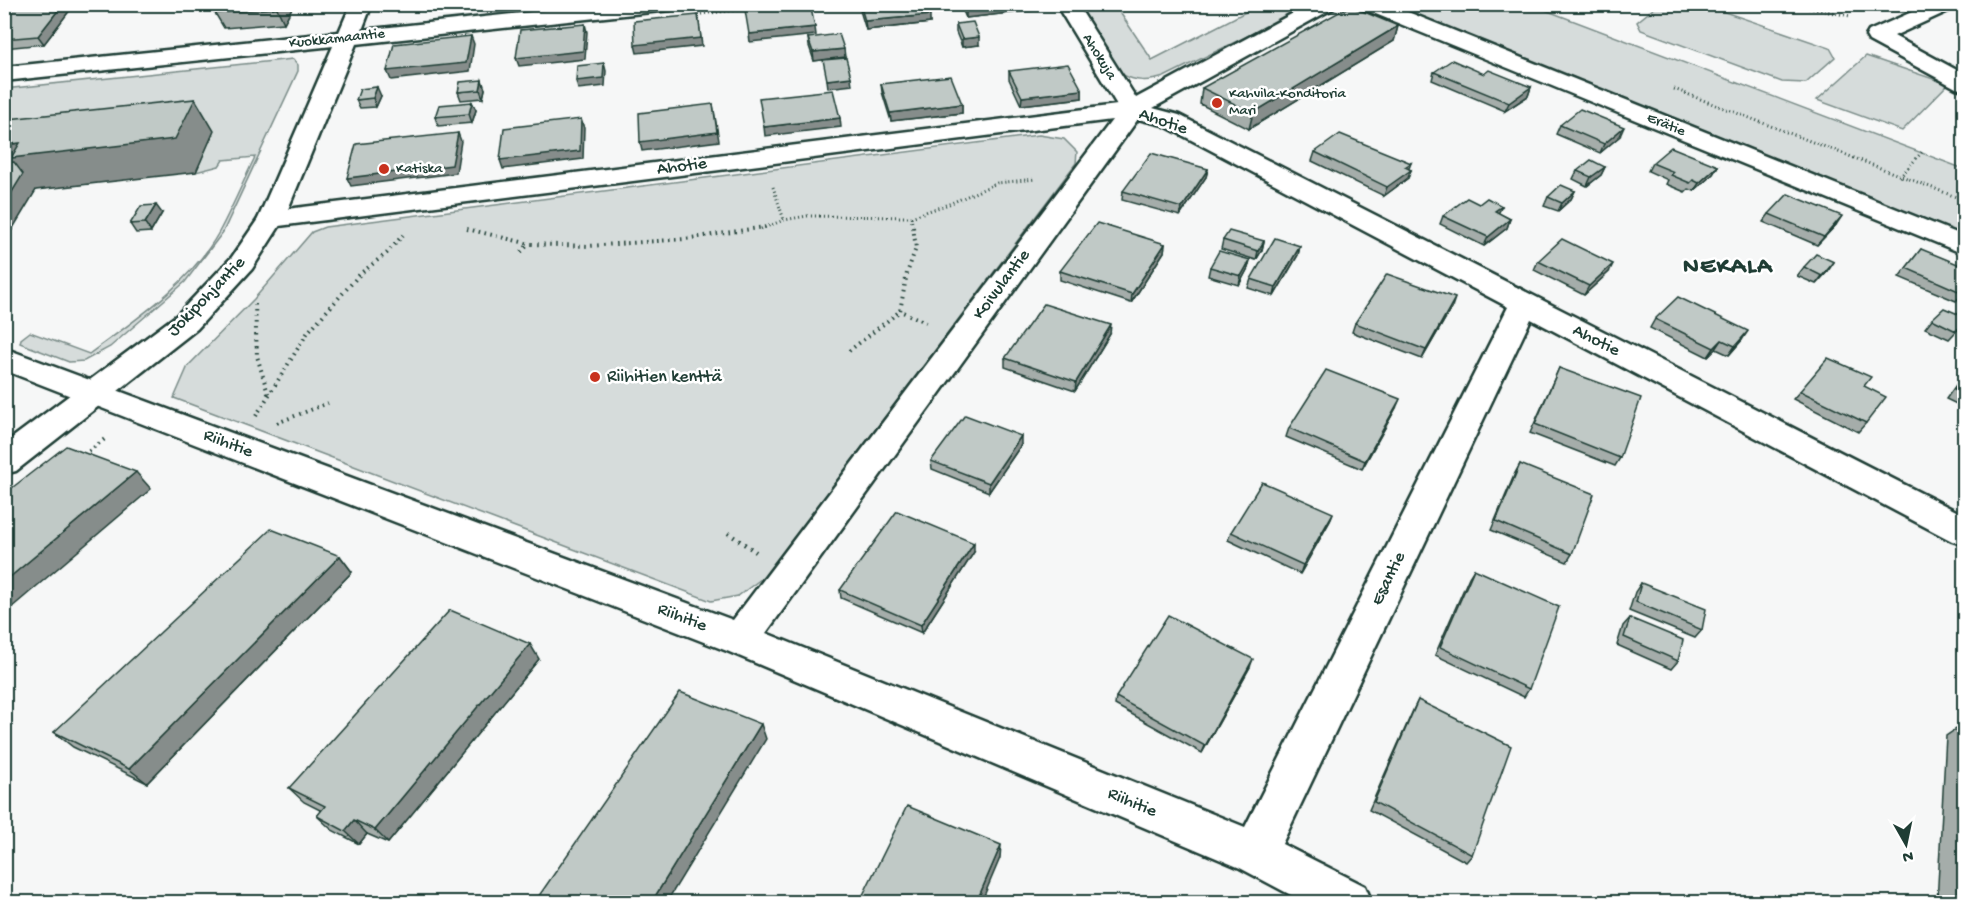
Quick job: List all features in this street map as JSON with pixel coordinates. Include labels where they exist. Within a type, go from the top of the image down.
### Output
[{"type":"street","name":"Jokipohjantie","points":[[4,462],[164,341],[205,304],[242,263],[271,219],[363,4]]},
{"type":"street","name":"Kuokkamaantie","points":[[4,74],[670,4]]},
{"type":"street","name":"Ahokuja","points":[[1066,4],[1132,110]]},
{"type":"street","name":"Koivulantie","points":[[740,639],[1132,110],[1327,4]]},
{"type":"street","name":"Erätie","points":[[1368,4],[1965,246]]},
{"type":"street","points":[[1948,4],[1877,36],[1965,83]]},
{"type":"street","name":"Ahotie","points":[[271,219],[416,207],[1132,110],[1171,120],[1965,531]]},
{"type":"street","name":"Esantie","points":[[1255,853],[1524,304]]},
{"type":"street","name":"Riihitie","points":[[4,358],[740,639],[1255,853],[1349,903]]},
{"type":"path","points":[[1789,4],[1900,26]]},
{"type":"path","points":[[1668,86],[1965,200]]},
{"type":"path","points":[[233,445],[269,398],[308,332],[361,273],[387,253],[407,230],[416,207],[530,244],[589,246],[684,239],[758,230],[783,220],[807,216],[911,217],[949,204],[997,183],[1084,174]]},
{"type":"path","points":[[849,351],[900,311],[907,273],[916,248],[911,217]]},
{"type":"path","points":[[521,252],[530,244]]},
{"type":"path","points":[[255,296],[257,356],[269,398]]},
{"type":"path","points":[[900,311],[963,338]]},
{"type":"shaded area","points":[[1079,5],[1115,5],[1152,60],[1259,5],[1310,5],[1164,77],[1142,80],[1121,74]]},
{"type":"shaded area","points":[[1392,5],[1532,5],[1964,169],[1964,235],[1727,142]]},
{"type":"shaded area","points":[[1658,5],[1704,5],[1830,48],[1835,57],[1806,83],[1782,82],[1641,30],[1637,22]]},
{"type":"shaded area","points":[[1866,56],[1948,84],[1902,131],[1817,100]]},
{"type":"shaded area","points":[[293,59],[298,65],[298,71],[223,232],[185,282],[110,347],[84,361],[69,362],[20,343],[21,339],[30,332],[89,354],[143,314],[177,284],[207,251],[224,223],[255,157],[223,160],[219,166],[196,172],[213,132],[5,180],[4,89]]},
{"type":"shaded area","points":[[1039,135],[1064,139],[1077,152],[1076,163],[765,576],[738,596],[711,601],[174,398],[188,366],[254,299],[312,232],[325,227]]},
{"type":"building","points":[[63,4],[38,36],[4,39],[4,12],[9,7]]},
{"type":"building","points":[[220,4],[278,4],[277,8],[215,13]]},
{"type":"building","points":[[810,4],[815,27],[749,34],[745,10]]},
{"type":"building","points":[[860,4],[926,4],[930,15],[865,21]]},
{"type":"building","points":[[964,4],[1015,4],[966,10]]},
{"type":"building","points":[[1350,6],[1398,26],[1253,113],[1202,88]]},
{"type":"building","points":[[698,15],[701,38],[635,45],[634,21]]},
{"type":"building","points":[[973,22],[979,37],[962,39],[956,24]]},
{"type":"building","points":[[585,24],[583,51],[516,58],[520,30]]},
{"type":"building","points":[[839,34],[844,49],[813,52],[808,38]]},
{"type":"building","points":[[471,36],[466,63],[387,71],[394,44]]},
{"type":"building","points":[[846,58],[851,77],[827,80],[823,60]]},
{"type":"building","points":[[1452,60],[1484,74],[1489,70],[1531,87],[1509,103],[1434,72]]},
{"type":"building","points":[[604,63],[603,78],[576,81],[577,66]]},
{"type":"building","points":[[1068,64],[1082,90],[1022,97],[1009,71]]},
{"type":"building","points":[[951,76],[962,104],[890,113],[881,84]]},
{"type":"building","points":[[482,80],[480,90],[458,92],[460,82]]},
{"type":"building","points":[[377,87],[373,98],[356,100],[360,89]]},
{"type":"building","points":[[833,90],[840,118],[764,127],[759,98]]},
{"type":"building","points":[[195,99],[175,139],[11,158],[20,143],[4,145],[4,124],[8,119]]},
{"type":"building","points":[[472,102],[469,114],[435,117],[439,105]]},
{"type":"building","points":[[713,104],[717,132],[640,142],[639,113]]},
{"type":"building","points":[[1580,109],[1624,127],[1604,144],[1560,125]]},
{"type":"building","points":[[581,119],[580,151],[500,160],[504,128]]},
{"type":"building","points":[[458,133],[452,165],[347,178],[356,144]]},
{"type":"building","points":[[1340,134],[1411,163],[1405,167],[1411,170],[1387,187],[1315,152]]},
{"type":"building","points":[[1671,147],[1718,166],[1699,183],[1693,180],[1690,183],[1671,175],[1674,172],[1652,163]]},
{"type":"building","points":[[1151,153],[1208,169],[1182,208],[1123,191]]},
{"type":"building","points":[[1591,160],[1605,167],[1591,177],[1577,171]]},
{"type":"building","points":[[14,162],[23,174],[4,205],[4,163]]},
{"type":"building","points":[[1561,185],[1575,191],[1562,203],[1548,197]]},
{"type":"building","points":[[1788,194],[1842,216],[1824,237],[1769,214]]},
{"type":"building","points":[[1467,198],[1479,204],[1487,198],[1502,206],[1495,211],[1510,219],[1488,237],[1443,216]]},
{"type":"building","points":[[156,205],[145,223],[130,224],[141,206]]},
{"type":"building","points":[[1097,223],[1165,244],[1132,294],[1060,271]]},
{"type":"building","points":[[1229,231],[1264,241],[1258,251],[1223,240]]},
{"type":"building","points":[[1275,238],[1300,246],[1276,287],[1251,279]]},
{"type":"building","points":[[1562,239],[1613,264],[1589,286],[1538,261]]},
{"type":"building","points":[[1921,249],[1965,267],[1965,291],[1963,293],[1906,268]]},
{"type":"building","points":[[1219,251],[1250,260],[1241,276],[1210,267]]},
{"type":"building","points":[[1816,254],[1834,262],[1822,276],[1804,267]]},
{"type":"building","points":[[1387,274],[1455,298],[1426,350],[1355,323]]},
{"type":"building","points":[[1678,297],[1748,331],[1735,346],[1722,340],[1714,348],[1655,319]]},
{"type":"building","points":[[1044,304],[1111,325],[1076,382],[1005,358]]},
{"type":"building","points":[[1944,308],[1965,317],[1965,322],[1956,331],[1932,319]]},
{"type":"building","points":[[1828,358],[1871,377],[1864,386],[1886,397],[1866,423],[1800,391]]},
{"type":"building","points":[[1559,368],[1641,398],[1620,458],[1535,424]]},
{"type":"building","points":[[1326,370],[1400,399],[1365,461],[1289,428]]},
{"type":"building","points":[[1965,375],[1965,395],[1954,390]]},
{"type":"building","points":[[965,415],[1021,436],[989,483],[931,461]]},
{"type":"building","points":[[66,446],[136,472],[4,582],[4,494]]},
{"type":"building","points":[[1520,464],[1594,494],[1572,554],[1496,521]]},
{"type":"building","points":[[1262,482],[1333,513],[1303,565],[1231,532]]},
{"type":"building","points":[[897,511],[974,543],[921,625],[840,590]]},
{"type":"building","points":[[271,529],[340,556],[129,769],[54,732]]},
{"type":"building","points":[[1474,569],[1559,607],[1529,689],[1440,647]]},
{"type":"building","points":[[1641,583],[1706,609],[1702,630],[1636,602]]},
{"type":"building","points":[[450,610],[530,644],[375,830],[354,820],[345,831],[317,816],[325,806],[289,788]]},
{"type":"building","points":[[1168,615],[1253,659],[1205,746],[1116,697]]},
{"type":"building","points":[[1630,618],[1683,640],[1678,661],[1624,637]]},
{"type":"building","points":[[680,692],[761,724],[651,903],[534,903]]},
{"type":"building","points":[[1418,700],[1511,746],[1472,855],[1374,802]]},
{"type":"building","points":[[1965,753],[1965,903],[1958,903]]},
{"type":"building","points":[[907,806],[1001,845],[976,903],[859,903]]},
{"type":"place","name":"Kahvila-Konditoria Mari","points":[[1217,103]]},
{"type":"place","name":"Katiska","points":[[384,169]]},
{"type":"place","name":"Riihitien kenttä","points":[[595,377]]},
{"type":"district","name":"NEKALA","points":[[1728,267]]}]
